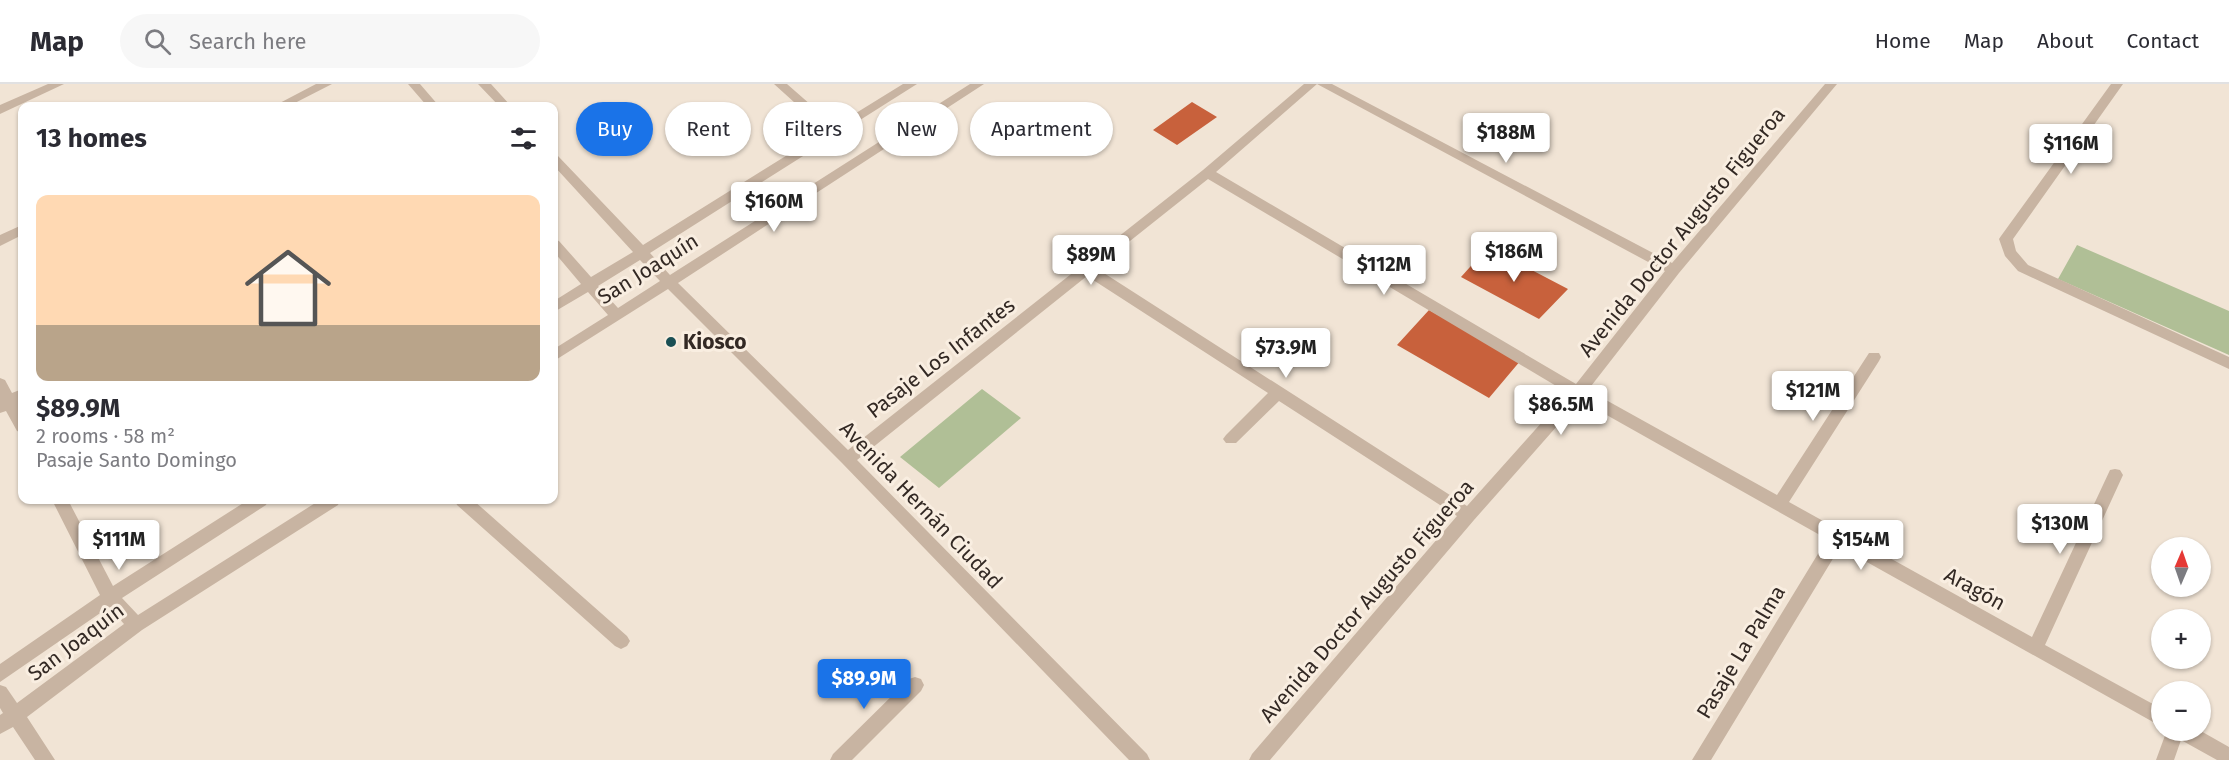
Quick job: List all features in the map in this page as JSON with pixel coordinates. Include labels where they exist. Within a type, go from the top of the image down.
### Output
[{"type":"street","points":[[0,110],[58,84]]},
{"type":"street","points":[[288,102],[326,84]]},
{"type":"street","points":[[414,84],[430,102]]},
{"type":"street","points":[[484,84],[501,102]]},
{"type":"street","points":[[780,84],[800,102]]},
{"type":"street","name":"San Joaquín","points":[[863,113],[911,84]]},
{"type":"street","name":"San Joaquín","points":[[558,353],[978,84]]},
{"type":"street","name":"Pasaje Los Infantes","points":[[847,459],[1207,173],[1311,84]]},
{"type":"street","points":[[1323,84],[1674,270]]},
{"type":"street","name":"Avenida Doctor Augusto Figueroa","points":[[1258,760],[1468,515],[1578,392],[1674,270],[1831,84]]},
{"type":"street","points":[[2117,84],[2006,239],[2010,253],[2023,268],[2229,363]]},
{"type":"street","name":"San Joaquín","points":[[558,304],[793,156]]},
{"type":"street","name":"Avenida Hernán Ciudad","points":[[558,163],[669,282],[847,459],[1141,760]]},
{"type":"street","name":"Aragón","points":[[1207,173],[1578,392],[2151,713]]},
{"type":"street","points":[[0,241],[18,232]]},
{"type":"street","points":[[558,249],[616,315]]},
{"type":"street","points":[[1087,269],[1468,515]]},
{"type":"street","points":[[1779,505],[1874,357]]},
{"type":"street","points":[[0,384],[18,418]]},
{"type":"street","points":[[1231,439],[1278,393]]},
{"type":"street","points":[[2035,649],[2115,475]]},
{"type":"street","points":[[62,504],[110,597],[136,625]]},
{"type":"street","name":"San Joaquín","points":[[0,674],[110,597],[254,504]]},
{"type":"street","name":"San Joaquín","points":[[7,721],[136,625],[326,504]]},
{"type":"street","points":[[467,504],[621,641]]},
{"type":"street","name":"Pasaje La Palma","points":[[1701,760],[1837,537]]},
{"type":"street","points":[[838,760],[915,685]]},
{"type":"street","points":[[0,693],[7,721],[46,760]]},
{"type":"street","points":[[2165,760],[2172,741]]},
{"type":"street","points":[[2201,741],[2229,757]]},
{"type":"green space","points":[[2077,245],[2229,311],[2229,355],[2058,279]]},
{"type":"green space","points":[[982,389],[1021,418],[939,488],[900,457]]},
{"type":"building","points":[[1192,102],[1217,117],[1177,145],[1153,130]]},
{"type":"building","points":[[1488,247],[1568,289],[1539,319],[1461,277]]},
{"type":"building","points":[[1429,310],[1521,360],[1489,398],[1397,345]]},
{"type":"place","name":"Kiosco","points":[[671,342]]}]
